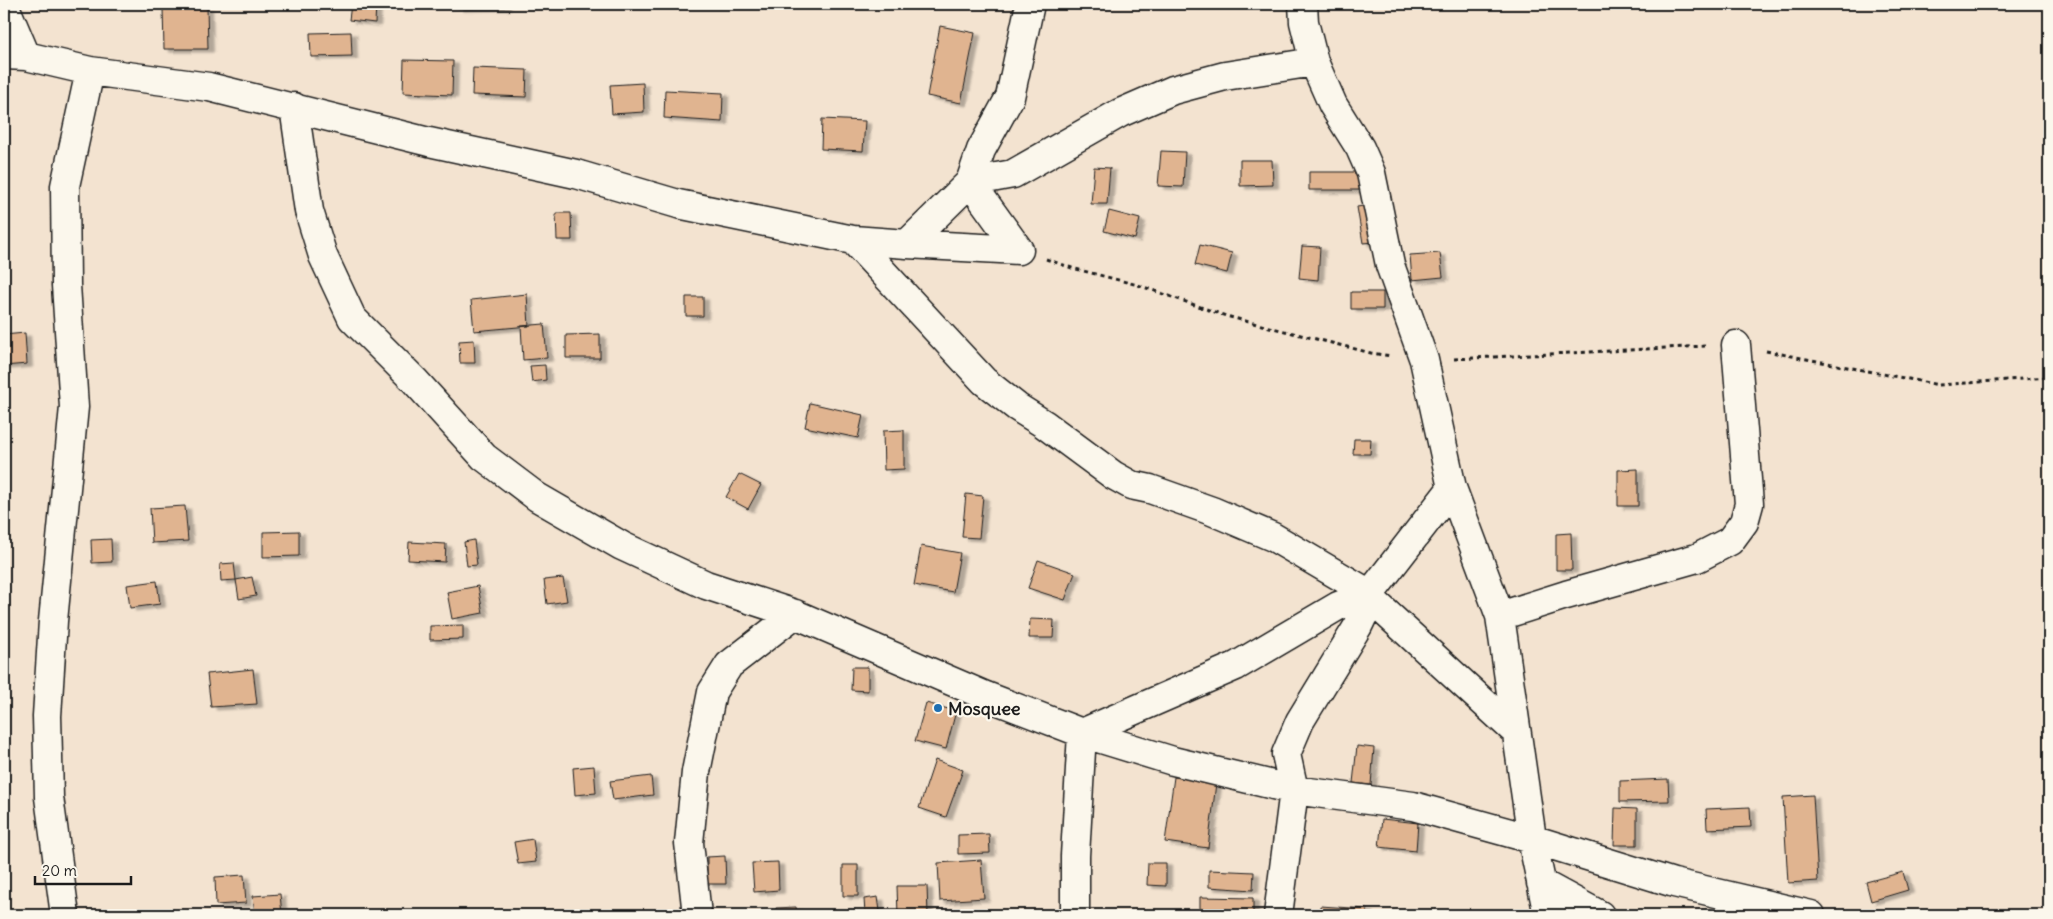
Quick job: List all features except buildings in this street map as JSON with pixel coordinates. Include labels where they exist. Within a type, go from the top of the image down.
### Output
[{"type":"street","points":[[4,4],[15,55],[90,71],[209,87],[429,142],[576,174],[678,204],[853,240],[1019,250]]},
{"type":"street","points":[[907,244],[970,182],[981,150],[1010,97],[1030,4]]},
{"type":"street","points":[[1303,4],[1304,22],[1314,62],[1333,105],[1360,148],[1371,173],[1390,265],[1424,360],[1452,488],[1500,616],[1532,839],[1548,915]]},
{"type":"street","points":[[970,182],[1013,174],[1120,113],[1173,90],[1225,76],[1314,62]]},
{"type":"street","points":[[65,915],[49,797],[47,716],[53,621],[74,407],[66,285],[65,186],[90,71]]},
{"type":"street","points":[[294,108],[309,212],[323,256],[352,318],[421,387],[484,457],[538,497],[622,546],[706,585],[796,614],[986,696],[1082,733],[1173,761],[1294,790],[1413,806],[1532,839],[1674,882],[1811,915]]},
{"type":"street","points":[[970,182],[1019,250]]},
{"type":"street","points":[[853,240],[984,381],[1017,407],[1044,424],[1113,475],[1131,484],[1212,511],[1274,536],[1370,597],[1516,732]]},
{"type":"street","points":[[1500,616],[1566,595],[1698,558],[1730,541],[1744,522],[1749,504],[1736,345]]},
{"type":"street","points":[[1278,915],[1294,790],[1286,754],[1300,721],[1358,626],[1370,597],[1452,488]]},
{"type":"street","points":[[1082,733],[1236,666],[1338,606],[1370,597]]},
{"type":"street","points":[[697,915],[688,843],[696,772],[712,692],[729,665],[796,614]]},
{"type":"street","points":[[1075,915],[1075,856],[1082,733]]},
{"type":"street","points":[[1541,883],[1600,915]]},
{"type":"path","points":[[1019,250],[1072,268],[1138,285],[1226,316],[1371,353],[1424,360],[1736,345],[1939,385],[2049,377]]},
{"type":"place","name":"Mosquee","points":[[938,708]]}]
